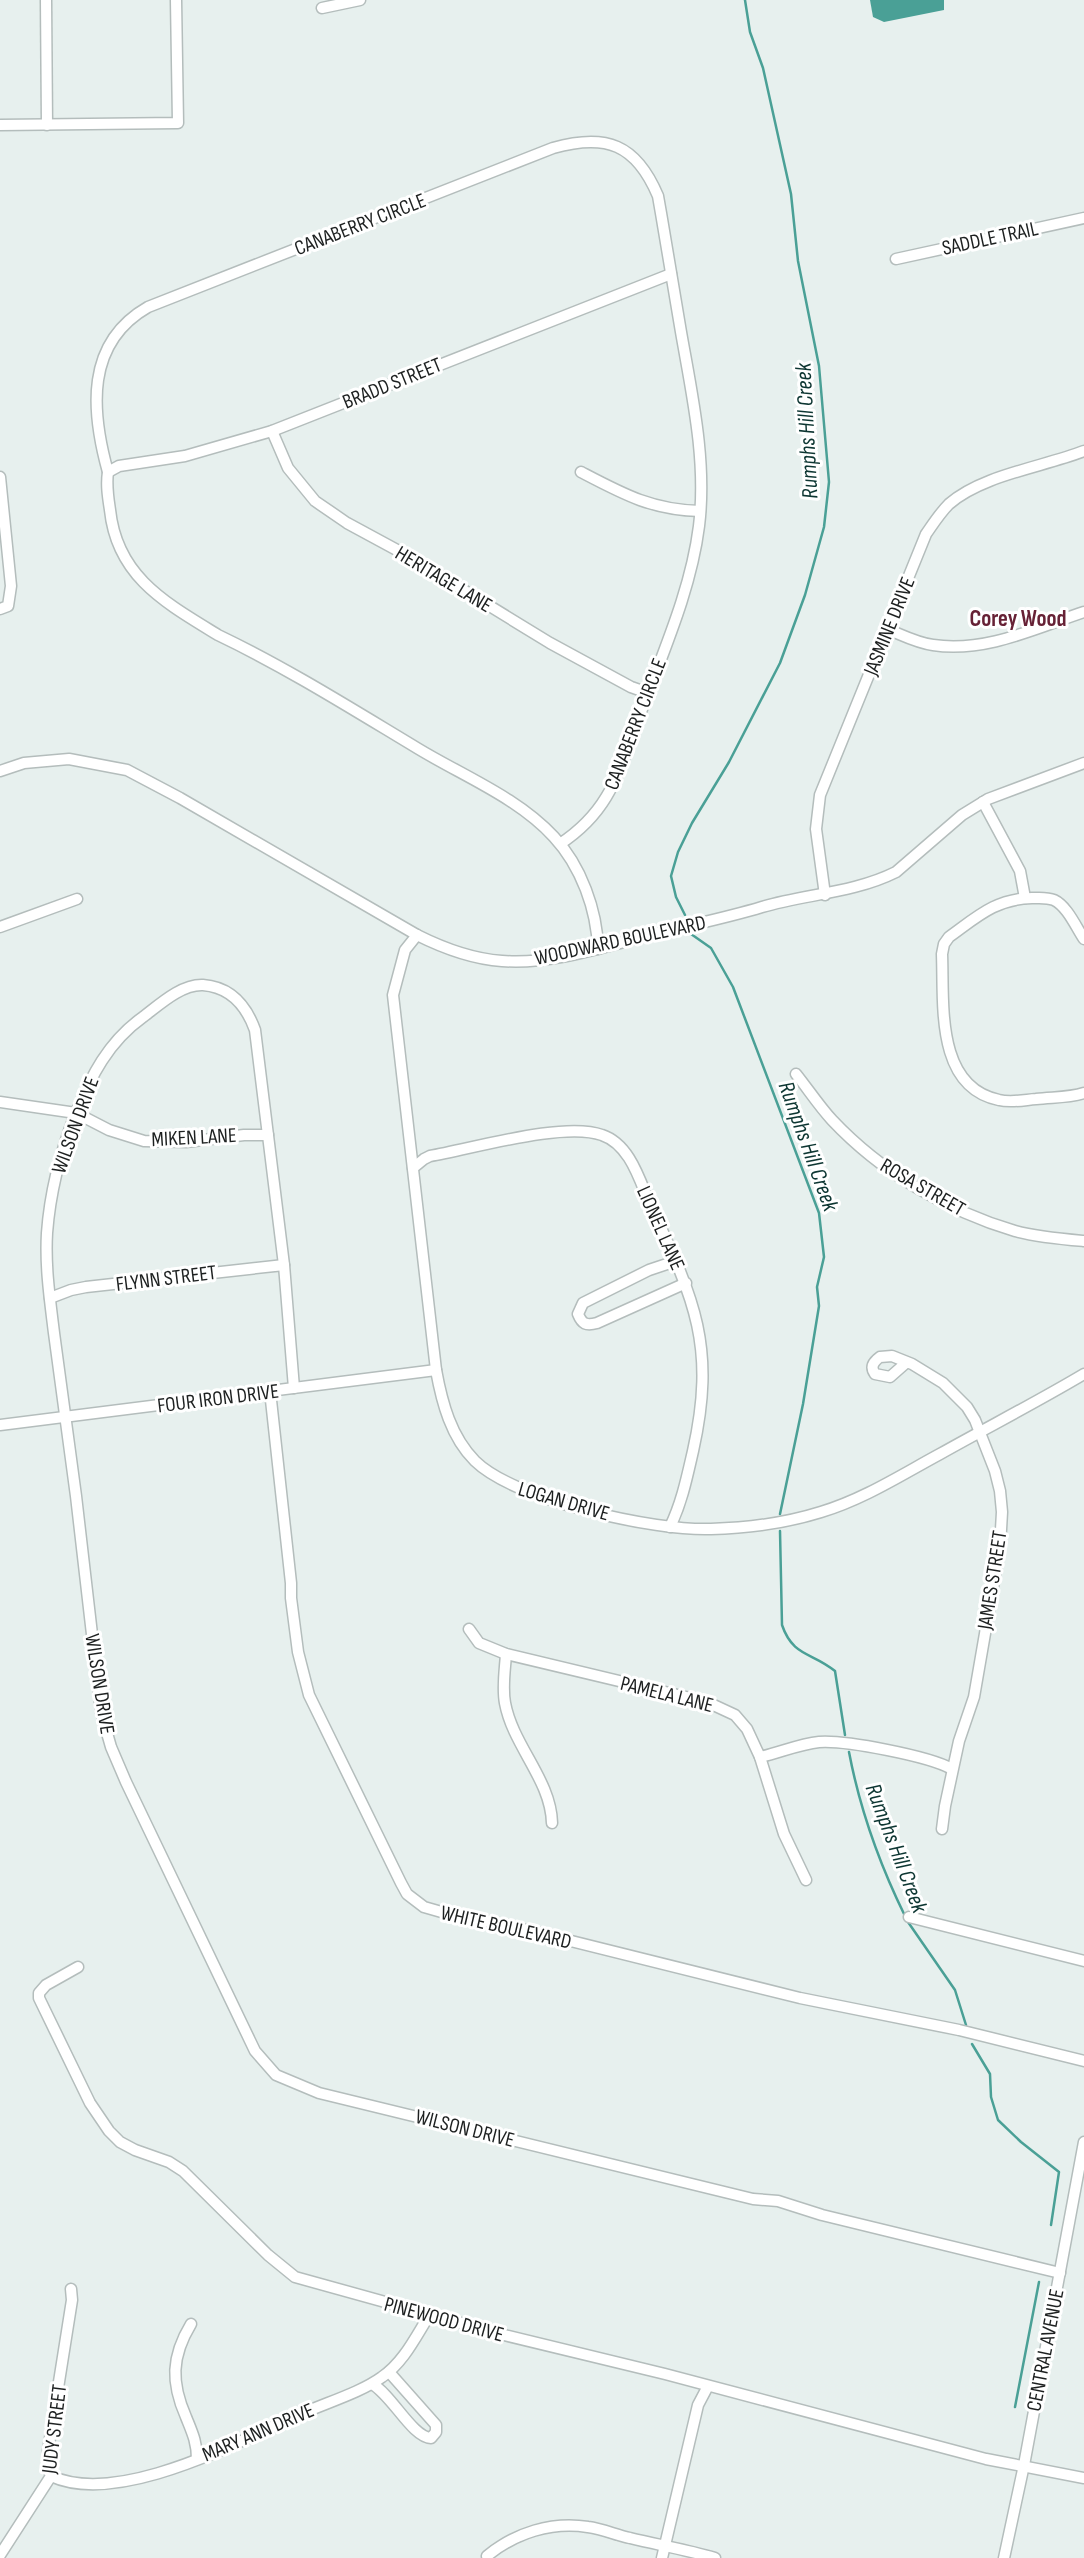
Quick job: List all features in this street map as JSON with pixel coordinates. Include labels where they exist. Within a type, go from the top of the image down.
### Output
[{"type":"street","points":[[46,0],[47,125]]},
{"type":"street","points":[[0,125],[178,124],[176,0]]},
{"type":"street","points":[[322,8],[359,0]]},
{"type":"street","name":"CANABERRY CIRCLE","points":[[560,844],[588,823],[606,800],[648,693],[691,569],[700,512],[698,437],[658,196],[647,171],[638,161],[615,146],[590,140],[553,148],[205,283],[136,314],[118,330],[106,350],[101,360],[97,385],[98,422],[108,472],[114,533],[131,569],[149,589],[218,635],[322,691],[514,803],[542,825],[560,844],[580,877],[587,894],[597,937],[597,949]]},
{"type":"street","name":"SADDLE TRAIL","points":[[897,259],[1084,218]]},
{"type":"street","name":"BRADD STREET","points":[[108,472],[119,466],[185,456],[272,431],[671,274]]},
{"type":"street","name":"HERITAGE LANE","points":[[272,431],[288,468],[315,501],[347,523],[408,556],[550,643],[631,687],[648,693]]},
{"type":"street","name":"JASMINE DRIVE","points":[[825,894],[817,848],[817,807],[926,534],[947,506],[978,486],[1084,451]]},
{"type":"street","points":[[581,472],[646,504],[700,512]]},
{"type":"street","points":[[0,477],[11,586],[8,606],[0,609]]},
{"type":"street","points":[[887,629],[932,645],[962,647],[995,642],[1084,612]]},
{"type":"street","name":"WOODWARD BOULEVARD","points":[[0,771],[24,763],[69,759],[127,770],[439,946],[503,961],[531,961],[597,949],[764,906],[825,894],[896,872],[962,815],[1002,792],[1084,763]]},
{"type":"street","points":[[983,803],[1020,871],[1026,898]]},
{"type":"street","points":[[1084,939],[1063,907],[1054,900],[1042,897],[1014,899],[994,906],[949,937],[942,954],[946,1026],[952,1061],[962,1078],[973,1089],[1007,1101],[1084,1093]]},
{"type":"street","points":[[0,927],[77,899]]},
{"type":"street","name":"LOGAN DRIVE","points":[[416,935],[405,950],[393,995],[436,1370],[444,1408],[455,1432],[476,1462],[496,1478],[543,1499],[670,1527],[710,1529],[765,1525],[819,1513],[845,1504],[1084,1374]]},
{"type":"street","name":"WILSON DRIVE","points":[[294,1388],[284,1265],[260,1065],[251,1021],[242,1004],[218,987],[189,987],[132,1024],[100,1062],[76,1113],[58,1170],[50,1208],[47,1262],[64,1417],[85,1557],[101,1712],[111,1747],[255,2051],[276,2075],[303,2088],[753,2199],[778,2201],[822,2215],[1060,2273]]},
{"type":"street","name":"ROSA STREET","points":[[796,1074],[830,1118],[847,1135],[885,1168],[917,1188],[972,1215],[1016,1231],[1084,1241]]},
{"type":"street","name":"MIKEN LANE","points":[[0,1101],[76,1113],[109,1130],[144,1141],[186,1142],[268,1135]]},
{"type":"street","name":"LIONEL LANE","points":[[413,1168],[430,1156],[557,1132],[587,1131],[606,1136],[621,1148],[632,1165],[686,1283],[699,1326],[704,1380],[702,1406],[686,1481],[670,1527]]},
{"type":"street","points":[[676,1261],[649,1270],[583,1303],[578,1314],[582,1323],[597,1323],[686,1283]]},
{"type":"street","name":"FLYNN STREET","points":[[50,1298],[86,1287],[284,1265]]},
{"type":"street","name":"JAMES STREET","points":[[907,1362],[943,1383],[967,1407],[1000,1491],[1001,1534],[974,1697],[952,1769],[942,1829]]},
{"type":"street","name":"FOUR IRON DRIVE","points":[[0,1425],[436,1370]]},
{"type":"street","name":"WHITE BOULEVARD","points":[[270,1391],[291,1598],[304,1680],[401,1883],[415,1901],[424,1907],[445,1913],[507,1925],[800,1998],[959,2030],[1084,2061]]},
{"type":"street","name":"PAMELA LANE","points":[[469,1629],[479,1643],[506,1654],[717,1705],[742,1721],[760,1757],[784,1834],[806,1880]]},
{"type":"street","points":[[506,1654],[505,1704],[519,1740],[550,1801],[552,1823]]},
{"type":"street","points":[[760,1757],[812,1744],[835,1742],[926,1759],[952,1769]]},
{"type":"street","points":[[909,1917],[1084,1961]]},
{"type":"street","name":"PINEWOOD DRIVE","points":[[78,1967],[46,1985],[39,1993],[39,1998],[90,2102],[108,2131],[120,2142],[169,2162],[183,2171],[268,2255],[295,2277],[504,2335],[986,2459],[1084,2478]]},
{"type":"street","name":"CENTRAL AVENUE","points":[[1004,2558],[1084,2142]]},
{"type":"street","name":"JUDY STREET","points":[[0,2555],[51,2476],[48,2451],[72,2300],[71,2289]]},
{"type":"street","name":"MARY ANN DRIVE","points":[[51,2476],[65,2482],[110,2484],[152,2476],[197,2459],[372,2384],[402,2358],[430,2314]]},
{"type":"street","points":[[191,2324],[180,2342],[175,2365],[176,2387],[197,2444],[197,2459]]},
{"type":"street","points":[[372,2384],[390,2397],[420,2435],[431,2438],[436,2432],[433,2420],[389,2372]]},
{"type":"street","points":[[662,2558],[698,2405],[708,2386]]},
{"type":"street","points":[[487,2556],[502,2544],[525,2534],[564,2526],[596,2528],[715,2558]]},
{"type":"water","points":[[870,0],[944,0],[944,10],[884,22],[873,17]]},
{"type":"waterway","name":"Rumphs Hill Creek","points":[[685,915],[676,897],[671,876],[678,852],[692,823],[729,762],[780,663],[805,595],[824,527],[829,482],[819,366],[798,261],[791,194],[763,68],[750,32],[745,0]]},
{"type":"waterway","name":"Rumphs Hill Creek","points":[[691,934],[711,948],[733,987],[819,1213],[824,1257],[817,1287],[819,1306],[803,1404],[780,1514]]},
{"type":"waterway","name":"Rumphs Hill Creek","points":[[780,1531],[782,1625],[786,1635],[798,1649],[835,1671],[845,1735]]},
{"type":"waterway","name":"Rumphs Hill Creek","points":[[849,1752],[871,1836],[905,1916]]},
{"type":"waterway","name":"Rumphs Hill Creek","points":[[908,1922],[955,1990],[966,2025]]},
{"type":"waterway","name":"Rumphs Hill Creek","points":[[972,2044],[990,2074],[991,2097],[998,2120],[1059,2172],[1051,2225]]},
{"type":"waterway","name":"Rumphs Hill Creek","points":[[1015,2407],[1039,2282]]},
{"type":"district","name":"Corey Wood","points":[[1018,618]]}]
